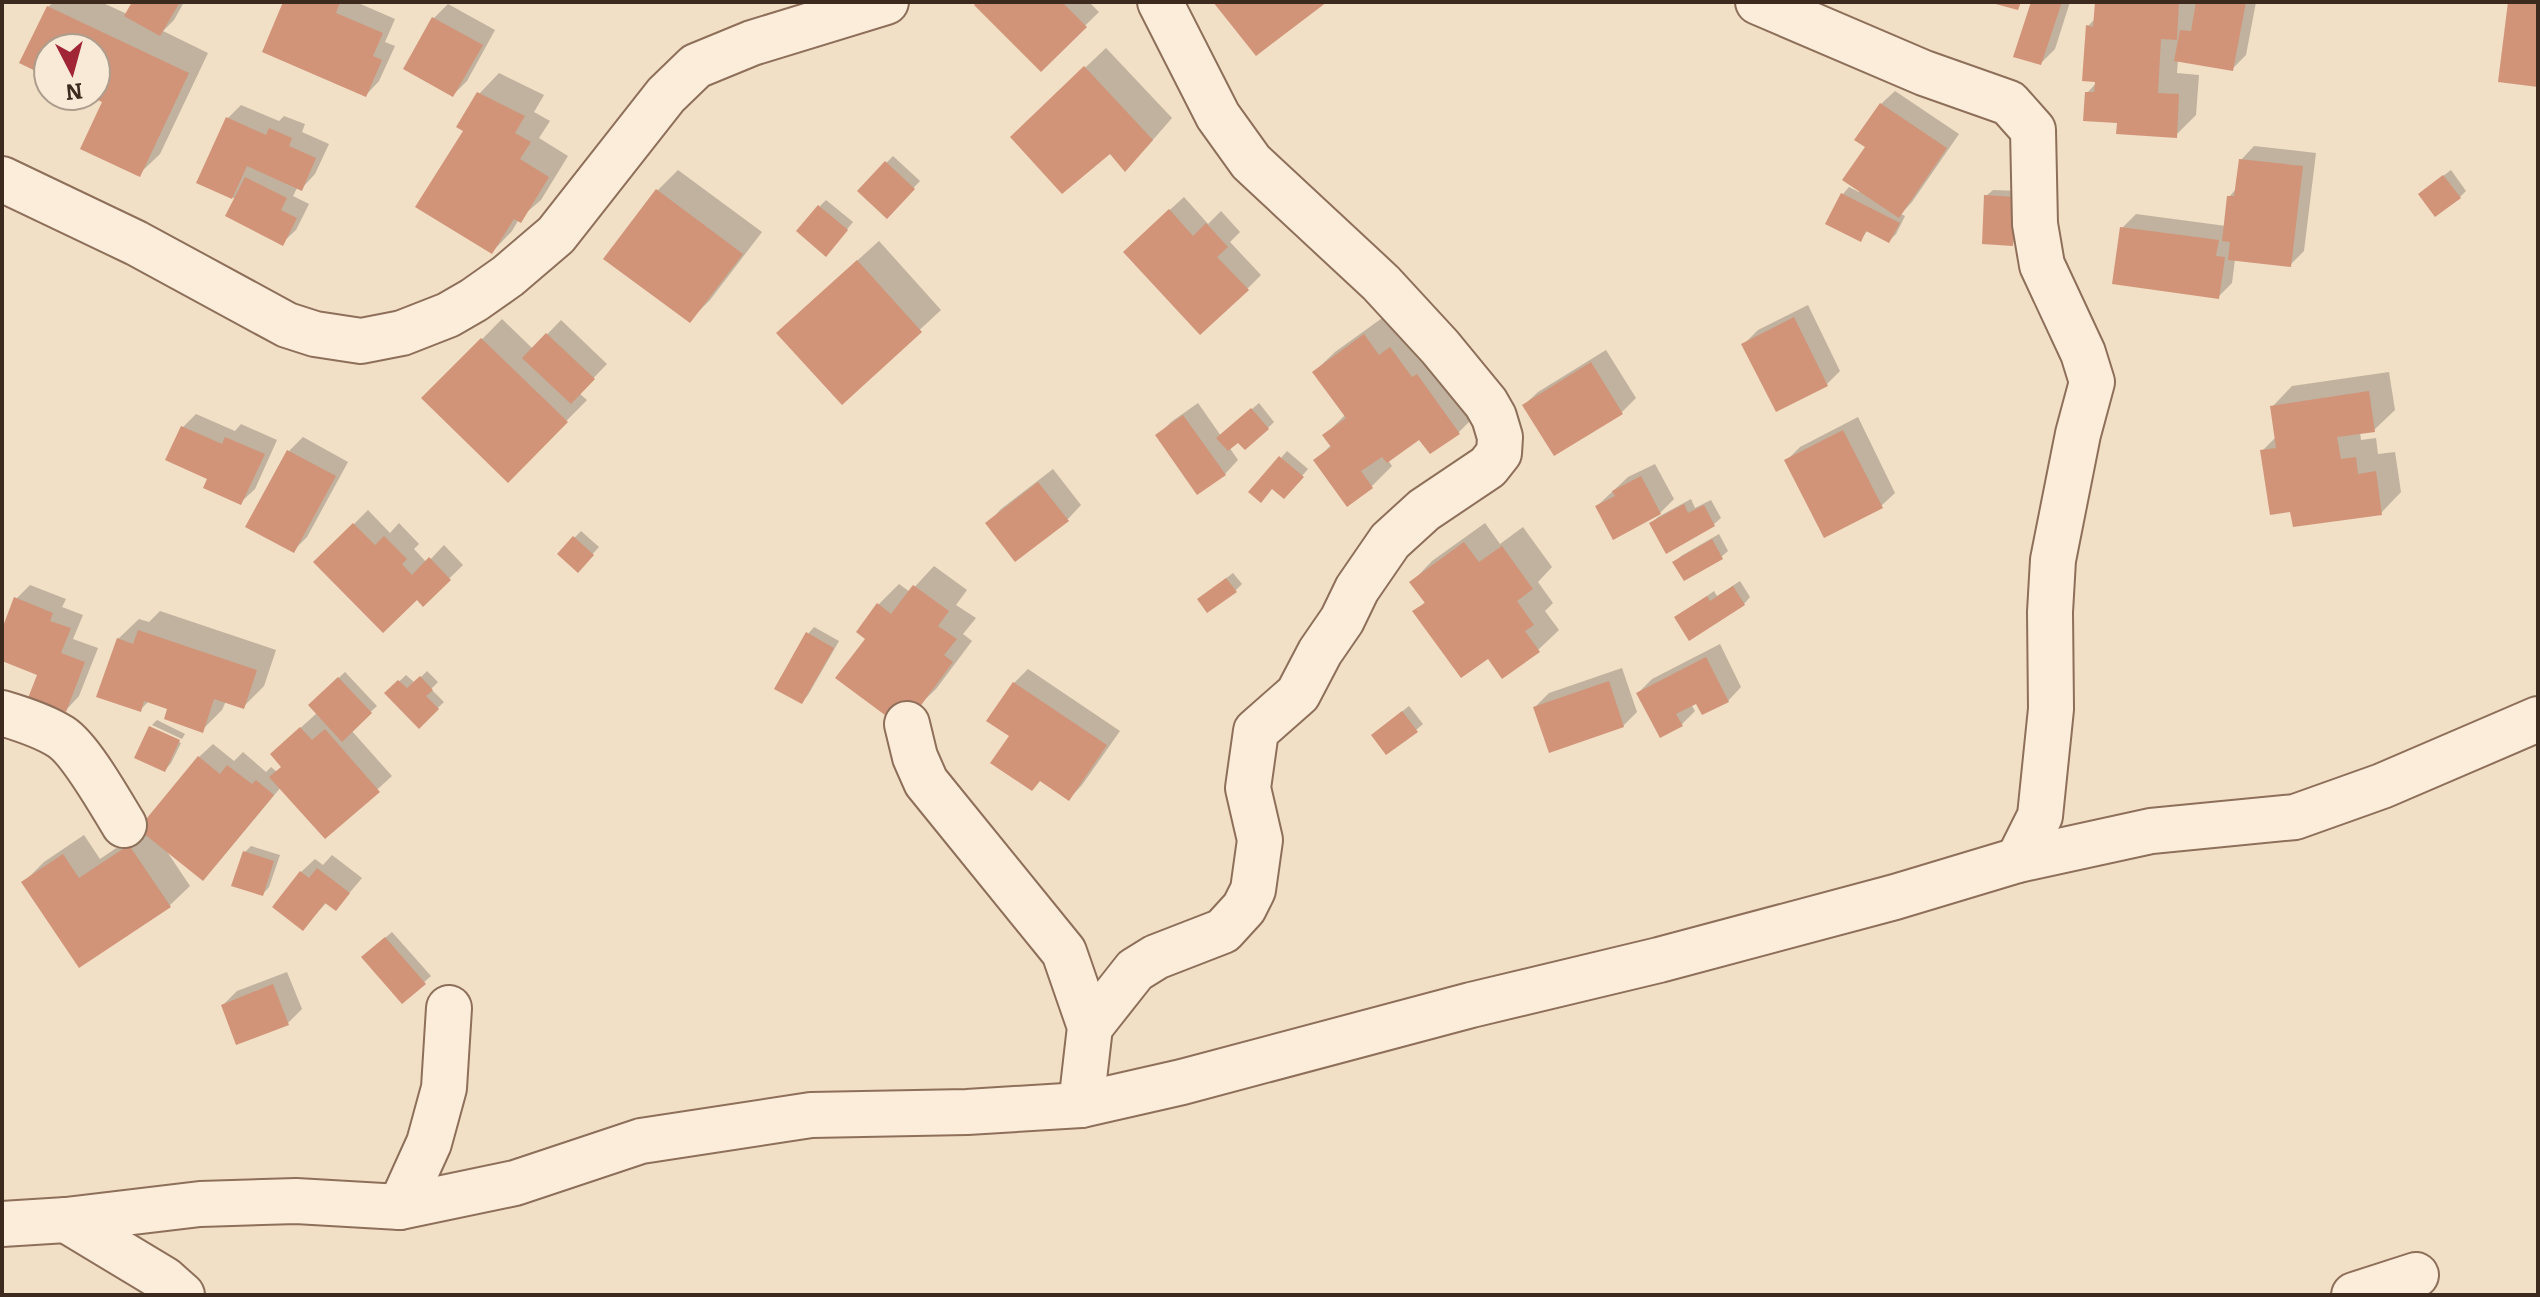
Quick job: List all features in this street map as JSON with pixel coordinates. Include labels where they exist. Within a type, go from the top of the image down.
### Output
[{"type":"street","points":[[2,179],[136,243],[287,325],[315,334],[361,341],[402,333],[448,315],[474,300],[556,235],[666,95],[696,66],[752,43],[886,2]]},
{"type":"street","points":[[1090,1027],[1135,970],[1156,957],[1223,931],[1244,908],[1253,890],[1260,840],[1248,788],[1256,731],[1298,694],[1357,589],[1390,541],[1424,510],[1488,467],[1499,453],[1500,437],[1494,417],[1440,347],[1381,283],[1251,162],[1218,116],[1160,2]]},
{"type":"street","points":[[1758,2],[1924,73],[2009,103],[2033,130],[2035,224],[2042,265],[2083,353],[2092,382],[2078,434],[2053,560],[2051,709],[2040,816],[2018,860]]},
{"type":"street","points":[[2,713],[64,738],[88,768],[124,825]]},
{"type":"street","points":[[2,1224],[66,1220],[200,1204],[296,1201],[400,1207],[515,1183],[641,1141],[811,1115],[967,1112],[1081,1105],[1659,960],[1895,897],[2018,860],[2151,831],[2295,817],[2382,786],[2538,719]]},
{"type":"street","points":[[907,724],[915,757],[926,782],[1064,952],[1090,1027],[1081,1105]]},
{"type":"street","points":[[400,1207],[429,1143],[444,1088],[449,1008]]},
{"type":"street","points":[[66,1220],[164,1279],[182,1295]]},
{"type":"street","points":[[2354,1295],[2416,1275]]},
{"type":"building","points":[[132,2],[180,2],[160,36],[124,16]]},
{"type":"building","points":[[283,2],[340,2],[336,13],[383,33],[373,56],[382,60],[366,97],[262,52]]},
{"type":"building","points":[[977,2],[1062,2],[1087,27],[1041,72],[974,5]]},
{"type":"building","points":[[1213,2],[1327,2],[1256,56]]},
{"type":"building","points":[[1988,2],[2021,2],[2018,10]]},
{"type":"building","points":[[2031,2],[2062,2],[2041,65],[2013,57]]},
{"type":"building","points":[[2095,2],[2179,2],[2177,40],[2161,39],[2158,93],[2179,94],[2177,138],[2116,134],[2117,123],[2083,121],[2085,92],[2094,92],[2095,82],[2082,81],[2086,25],[2093,27]]},
{"type":"building","points":[[2196,2],[2246,2],[2233,71],[2174,61],[2180,30],[2191,31]]},
{"type":"building","points":[[2508,2],[2538,2],[2538,87],[2498,82]]},
{"type":"building","points":[[47,6],[102,32],[34,32]]},
{"type":"building","points":[[432,17],[483,45],[453,97],[403,69]]},
{"type":"building","points":[[32,37],[32,69],[19,63]]},
{"type":"building","points":[[112,37],[189,73],[140,177],[80,149],[97,112],[112,112]]},
{"type":"building","points":[[1084,66],[1153,140],[1125,172],[1110,154],[1062,194],[1010,137]]},
{"type":"building","points":[[477,92],[525,116],[515,133],[531,142],[520,159],[549,177],[521,223],[514,219],[492,254],[415,207],[463,131],[456,127]]},
{"type":"building","points":[[1880,103],[1947,148],[1899,218],[1842,180],[1865,147],[1854,140]]},
{"type":"building","points":[[226,117],[266,135],[269,128],[292,138],[289,146],[316,158],[302,191],[247,166],[232,199],[196,183]]},
{"type":"building","points":[[2239,159],[2303,166],[2291,267],[2228,260],[2230,242],[2222,241],[2227,196],[2234,196]]},
{"type":"building","points":[[885,161],[915,189],[887,219],[857,191]]},
{"type":"building","points":[[2443,175],[2461,198],[2435,217],[2418,194]]},
{"type":"building","points":[[245,177],[287,198],[281,210],[297,218],[283,246],[225,216]]},
{"type":"building","points":[[656,189],[743,254],[690,323],[603,259]]},
{"type":"building","points":[[1841,193],[1900,223],[1889,243],[1866,231],[1861,242],[1825,224]]},
{"type":"building","points":[[1984,195],[2015,197],[2013,246],[1982,244]]},
{"type":"building","points":[[818,205],[848,230],[826,257],[796,231]]},
{"type":"building","points":[[1169,209],[1193,236],[1206,223],[1228,247],[1217,257],[1249,290],[1200,335],[1123,252]]},
{"type":"building","points":[[2120,227],[2219,240],[2216,256],[2225,257],[2219,299],[2112,284]]},
{"type":"building","points":[[857,260],[922,332],[842,405],[776,333]]},
{"type":"building","points":[[1794,317],[1828,386],[1776,412],[1741,344]]},
{"type":"building","points":[[546,333],[595,379],[571,404],[522,358]]},
{"type":"building","points":[[1364,334],[1379,355],[1390,347],[1412,377],[1417,374],[1460,434],[1430,454],[1419,440],[1387,463],[1382,457],[1361,471],[1373,488],[1347,507],[1313,460],[1331,447],[1322,435],[1346,418],[1312,372]]},
{"type":"building","points":[[481,338],[568,422],[508,483],[421,398]]},
{"type":"building","points":[[1591,362],[1623,414],[1554,456],[1522,405]]},
{"type":"building","points":[[2369,391],[2375,432],[2337,437],[2341,459],[2356,457],[2358,474],[2376,471],[2382,515],[2293,527],[2290,512],[2270,515],[2260,450],[2276,448],[2270,406]]},
{"type":"building","points":[[1251,408],[1269,429],[1245,450],[1238,443],[1228,451],[1216,438]]},
{"type":"building","points":[[1183,415],[1226,475],[1197,495],[1155,435]]},
{"type":"building","points":[[181,426],[222,444],[225,437],[265,454],[241,505],[203,488],[207,479],[165,460]]},
{"type":"building","points":[[1843,430],[1883,508],[1824,538],[1784,460]]},
{"type":"building","points":[[287,450],[336,476],[294,553],[245,527]]},
{"type":"building","points":[[1279,456],[1304,477],[1284,499],[1272,489],[1261,503],[1248,492]]},
{"type":"building","points":[[1641,476],[1661,514],[1613,540],[1595,506],[1615,496],[1612,491]]},
{"type":"building","points":[[1038,482],[1069,521],[1015,562],[985,523]]},
{"type":"building","points":[[1684,504],[1688,513],[1704,505],[1715,526],[1666,554],[1649,523]]},
{"type":"building","points":[[353,523],[375,545],[384,536],[407,559],[402,564],[412,575],[429,557],[451,580],[423,607],[417,600],[383,633],[313,562]]},
{"type":"building","points":[[573,536],[594,555],[578,573],[557,554]]},
{"type":"building","points":[[1712,539],[1723,559],[1684,581],[1672,562]]},
{"type":"building","points":[[1464,542],[1479,562],[1502,546],[1533,589],[1517,601],[1534,625],[1525,631],[1540,652],[1502,679],[1488,659],[1461,678],[1412,611],[1425,603],[1409,582]]},
{"type":"building","points":[[1226,578],[1237,592],[1207,613],[1197,599]]},
{"type":"building","points":[[913,585],[949,611],[938,626],[957,639],[944,655],[953,662],[916,712],[893,721],[835,678],[865,639],[856,632],[877,603],[891,614]]},
{"type":"building","points":[[1733,586],[1745,605],[1689,641],[1674,617],[1707,596],[1710,601]]},
{"type":"building","points":[[14,597],[53,613],[50,621],[71,628],[61,653],[85,662],[66,712],[28,698],[37,675],[2,661],[2,629]]},
{"type":"building","points":[[138,630],[257,670],[244,709],[214,699],[203,733],[164,719],[167,709],[144,701],[141,712],[96,697],[117,638],[133,644]]},
{"type":"building","points":[[806,632],[834,648],[802,704],[774,689]]},
{"type":"building","points":[[1706,657],[1729,702],[1702,715],[1696,704],[1676,714],[1683,726],[1660,738],[1636,693]]},
{"type":"building","points":[[420,676],[433,690],[426,696],[439,709],[419,729],[384,693],[398,680],[407,688]]},
{"type":"building","points":[[338,677],[372,713],[342,742],[308,705]]},
{"type":"building","points":[[1609,681],[1624,727],[1549,753],[1533,707]]},
{"type":"building","points":[[1013,682],[1107,745],[1069,801],[1040,781],[1032,791],[990,763],[1009,736],[986,721]]},
{"type":"building","points":[[1402,711],[1418,732],[1386,755],[1371,735]]},
{"type":"building","points":[[149,726],[180,740],[165,772],[134,758]]},
{"type":"building","points":[[300,727],[312,740],[325,729],[380,792],[325,839],[269,777],[281,767],[270,754]]},
{"type":"building","points":[[198,756],[220,774],[227,765],[252,784],[256,780],[274,795],[203,881],[138,829]]},
{"type":"building","points":[[129,845],[171,907],[79,968],[21,882],[63,854],[79,878]]},
{"type":"building","points":[[243,851],[274,861],[263,896],[231,886]]},
{"type":"building","points":[[317,868],[350,893],[336,911],[325,903],[303,931],[272,907],[300,871],[309,878]]},
{"type":"building","points":[[385,937],[426,984],[402,1004],[361,957]]},
{"type":"building","points":[[273,984],[289,1025],[236,1045],[221,1005]]}]
